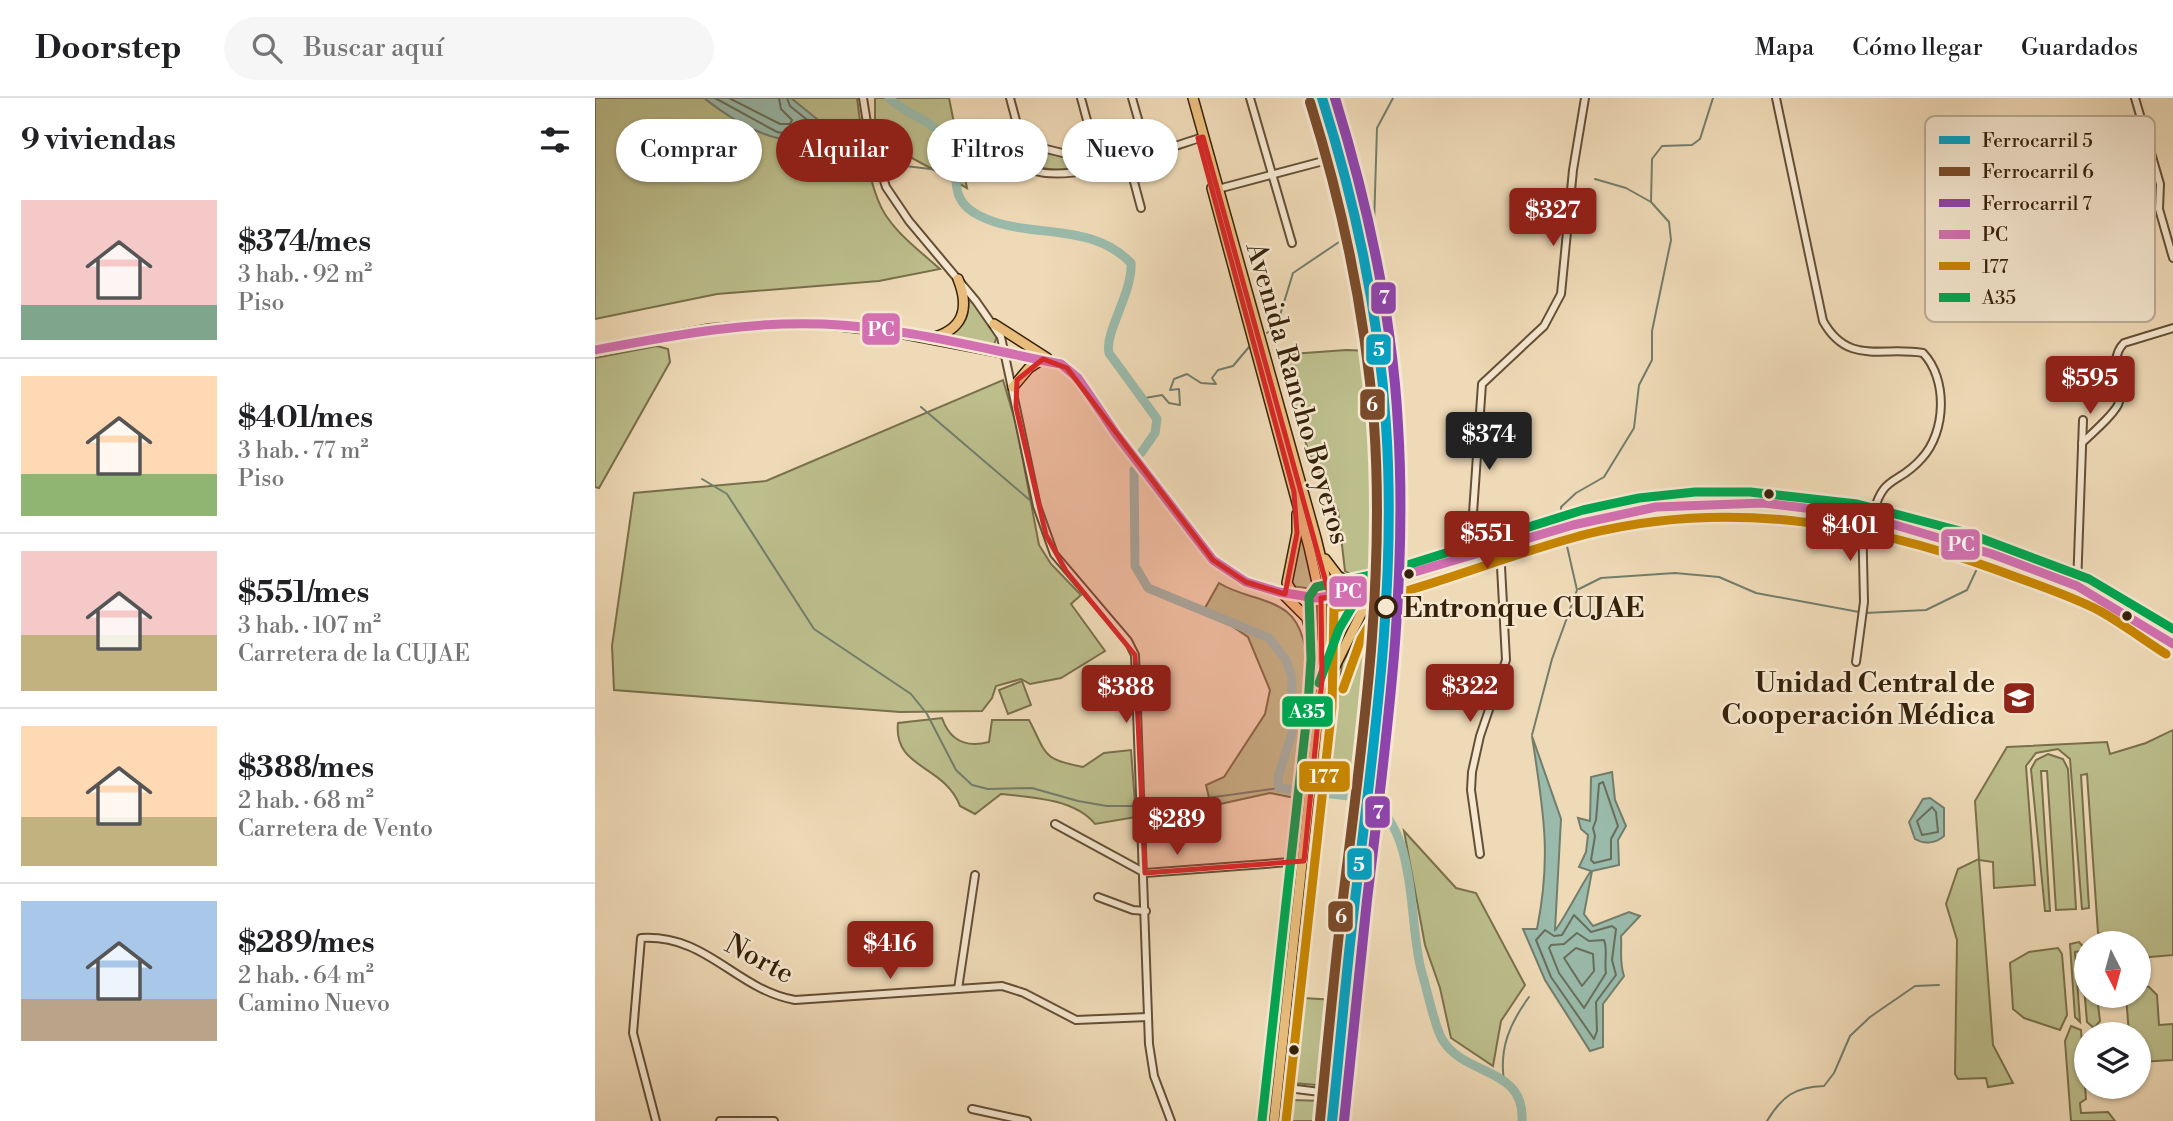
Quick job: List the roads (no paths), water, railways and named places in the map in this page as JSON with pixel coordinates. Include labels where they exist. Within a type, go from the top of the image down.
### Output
[{"type":"highway","name":"Avenida Rancho Boyeros","points":[[1186,98],[1218,189],[1316,538],[1326,597],[1327,680],[1284,1121]]},
{"type":"highway","name":"Avenida Rancho Boyeros","points":[[1192,98],[1294,492],[1326,597]]},
{"type":"highway","points":[[931,338],[951,331],[963,317],[965,302],[958,279]]},
{"type":"highway","points":[[595,350],[710,329],[773,324],[855,327],[931,338],[1055,362]]},
{"type":"highway","points":[[994,324],[1078,378],[1116,434],[1213,560],[1236,577],[1279,593],[1326,597],[1361,590],[1573,525],[1656,507],[1730,502],[1804,506],[1873,517],[1992,554],[2077,586],[2106,601],[2173,644]]},
{"type":"highway","points":[[1013,387],[1029,368],[1043,359]]},
{"type":"highway","points":[[1294,492],[1297,533],[1288,587],[1296,596]]},
{"type":"highway","points":[[1316,538],[1331,569],[1361,590],[1366,597],[1366,605]]},
{"type":"highway","points":[[1267,589],[1281,584],[1290,570]]},
{"type":"highway","points":[[1327,680],[1379,585]]},
{"type":"highway","points":[[1279,593],[1300,610],[1309,623],[1327,680]]},
{"type":"highway","name":"Avenida Rancho Boyeros","points":[[1274,1121],[1304,861],[1312,824]]},
{"type":"street","points":[[863,98],[877,165],[898,206],[994,324],[1006,353],[1037,506],[1054,554],[1128,641],[1135,655],[1145,873],[1148,1017],[1154,1076],[1171,1121]]},
{"type":"street","points":[[1010,98],[1016,119]]},
{"type":"street","points":[[1081,98],[1087,119]]},
{"type":"street","points":[[1132,98],[1138,119]]},
{"type":"street","points":[[1250,98],[1292,243]]},
{"type":"street","points":[[1470,558],[1482,384],[1544,326],[1561,294],[1573,170],[1585,98]]},
{"type":"street","points":[[1776,98],[1823,321],[1833,338],[1859,351],[1923,354],[1934,366],[1938,379],[1940,414],[1929,449],[1921,460],[1878,493],[1873,517]]},
{"type":"street","points":[[2135,98],[2140,116]]},
{"type":"street","points":[[1178,145],[1201,138]]},
{"type":"street","points":[[1218,189],[1331,159]]},
{"type":"street","points":[[2155,167],[2160,184],[2159,209],[2173,258]]},
{"type":"street","points":[[1134,182],[1141,208]]},
{"type":"street","points":[[2082,443],[2119,402],[2116,387],[2119,349],[2124,343],[2173,328]]},
{"type":"street","points":[[2077,586],[2083,420]]},
{"type":"street","points":[[1856,662],[1863,615],[1862,515]]},
{"type":"street","points":[[1480,854],[1471,790],[1472,772],[1480,736],[1506,660],[1500,548]]},
{"type":"street","points":[[1055,824],[1145,873],[1304,861]]},
{"type":"street","points":[[958,989],[975,876]]},
{"type":"street","points":[[1098,897],[1133,910],[1146,911]]},
{"type":"street","name":"Norte","points":[[656,1121],[633,1032],[641,938],[698,948],[733,973],[775,996],[795,1000],[1002,986],[1024,993],[1076,1020],[1148,1017]]},
{"type":"street","points":[[1288,1088],[1328,1093],[1324,1121]]},
{"type":"street","points":[[972,1109],[1027,1121]]},
{"type":"street","points":[[988,1113],[988,1121]]},
{"type":"street","points":[[720,1121],[774,1121]]},
{"type":"water","points":[[704,98],[791,98],[817,119],[776,119],[776,138],[762,133],[762,119],[734,119]]},
{"type":"water","points":[[1532,736],[1561,819],[1555,930],[1591,871],[1579,867],[1586,852],[1588,835],[1581,829],[1578,818],[1590,821],[1591,777],[1612,772],[1615,800],[1626,826],[1618,840],[1619,865],[1592,871],[1584,914],[1593,926],[1629,912],[1640,916],[1621,936],[1624,976],[1603,1004],[1603,1047],[1590,1051],[1545,980],[1523,929],[1537,929],[1544,878],[1544,832]]},
{"type":"water","points":[[1930,798],[1944,808],[1944,836],[1926,843],[1915,839],[1909,822],[1923,799]]},
{"type":"waterway","points":[[889,98],[933,126],[945,139],[954,161],[957,191],[968,208],[999,223],[1096,241],[1131,263],[1128,286],[1111,335],[1109,353],[1157,419],[1155,433],[1141,453]]},
{"type":"waterway","points":[[1374,225],[1377,128],[1393,98]]},
{"type":"waterway","points":[[1651,202],[1652,159],[1662,146],[1692,145],[1700,139],[1713,98]]},
{"type":"waterway","points":[[913,167],[927,169]]},
{"type":"waterway","points":[[1562,524],[1561,507],[1576,493],[1604,477],[1634,428],[1639,385],[1652,360],[1652,331],[1671,240],[1669,222],[1651,202],[1626,188],[1595,179]]},
{"type":"waterway","points":[[1267,333],[1277,325],[1293,273],[1339,242]]},
{"type":"waterway","points":[[1145,398],[1162,395],[1169,403],[1180,405],[1179,389],[1170,390],[1174,379],[1187,374],[1201,383],[1216,384],[1212,378],[1218,370],[1233,366],[1249,347]]},
{"type":"waterway","points":[[921,407],[1032,502]]},
{"type":"waterway","points":[[1134,470],[1135,566],[1148,588],[1269,638],[1286,660],[1292,678],[1292,733],[1278,777],[1279,788],[1358,797],[1378,807],[1392,824],[1402,847],[1408,873],[1417,952],[1439,1033],[1452,1051],[1504,1081],[1514,1090],[1520,1103],[1522,1121]]},
{"type":"waterway","points":[[702,479],[727,494],[814,629],[911,694],[927,714],[956,770],[972,785],[988,789],[1032,788],[1107,806],[1138,806]]},
{"type":"waterway","points":[[1532,735],[1552,659],[1577,590],[1564,533]]},
{"type":"waterway","points":[[1865,613],[1926,610],[1967,590],[1982,558]]},
{"type":"waterway","points":[[1579,589],[1601,578],[1675,573],[1719,577],[1756,593],[1859,612]]},
{"type":"waterway","points":[[1150,806],[1279,788]]},
{"type":"waterway","points":[[1767,1121],[1790,1094],[1805,1088],[1824,1086],[1834,1073],[1850,1036],[1870,1017],[1915,986],[1939,985]]},
{"type":"waterway","points":[[1504,1081],[1503,1058],[1507,1036],[1529,997]]},
{"type":"rail line","name":"5","points":[[1322,98],[1345,178],[1372,301],[1383,383],[1389,485],[1382,663],[1332,1121]]},
{"type":"rail line","name":"7","points":[[1335,98],[1368,219],[1384,301],[1395,383],[1400,485],[1398,604],[1393,663],[1344,1121]]},
{"type":"rail line","name":"6","points":[[1310,102],[1333,181],[1351,261],[1370,382],[1377,481],[1371,653],[1320,1120]]},
{"type":"place","name":"Entronque CUJAE","points":[[1386,607]]},
{"type":"place","name":"Unidad Central de Cooperación Médica","points":[[2019,698]]}]
